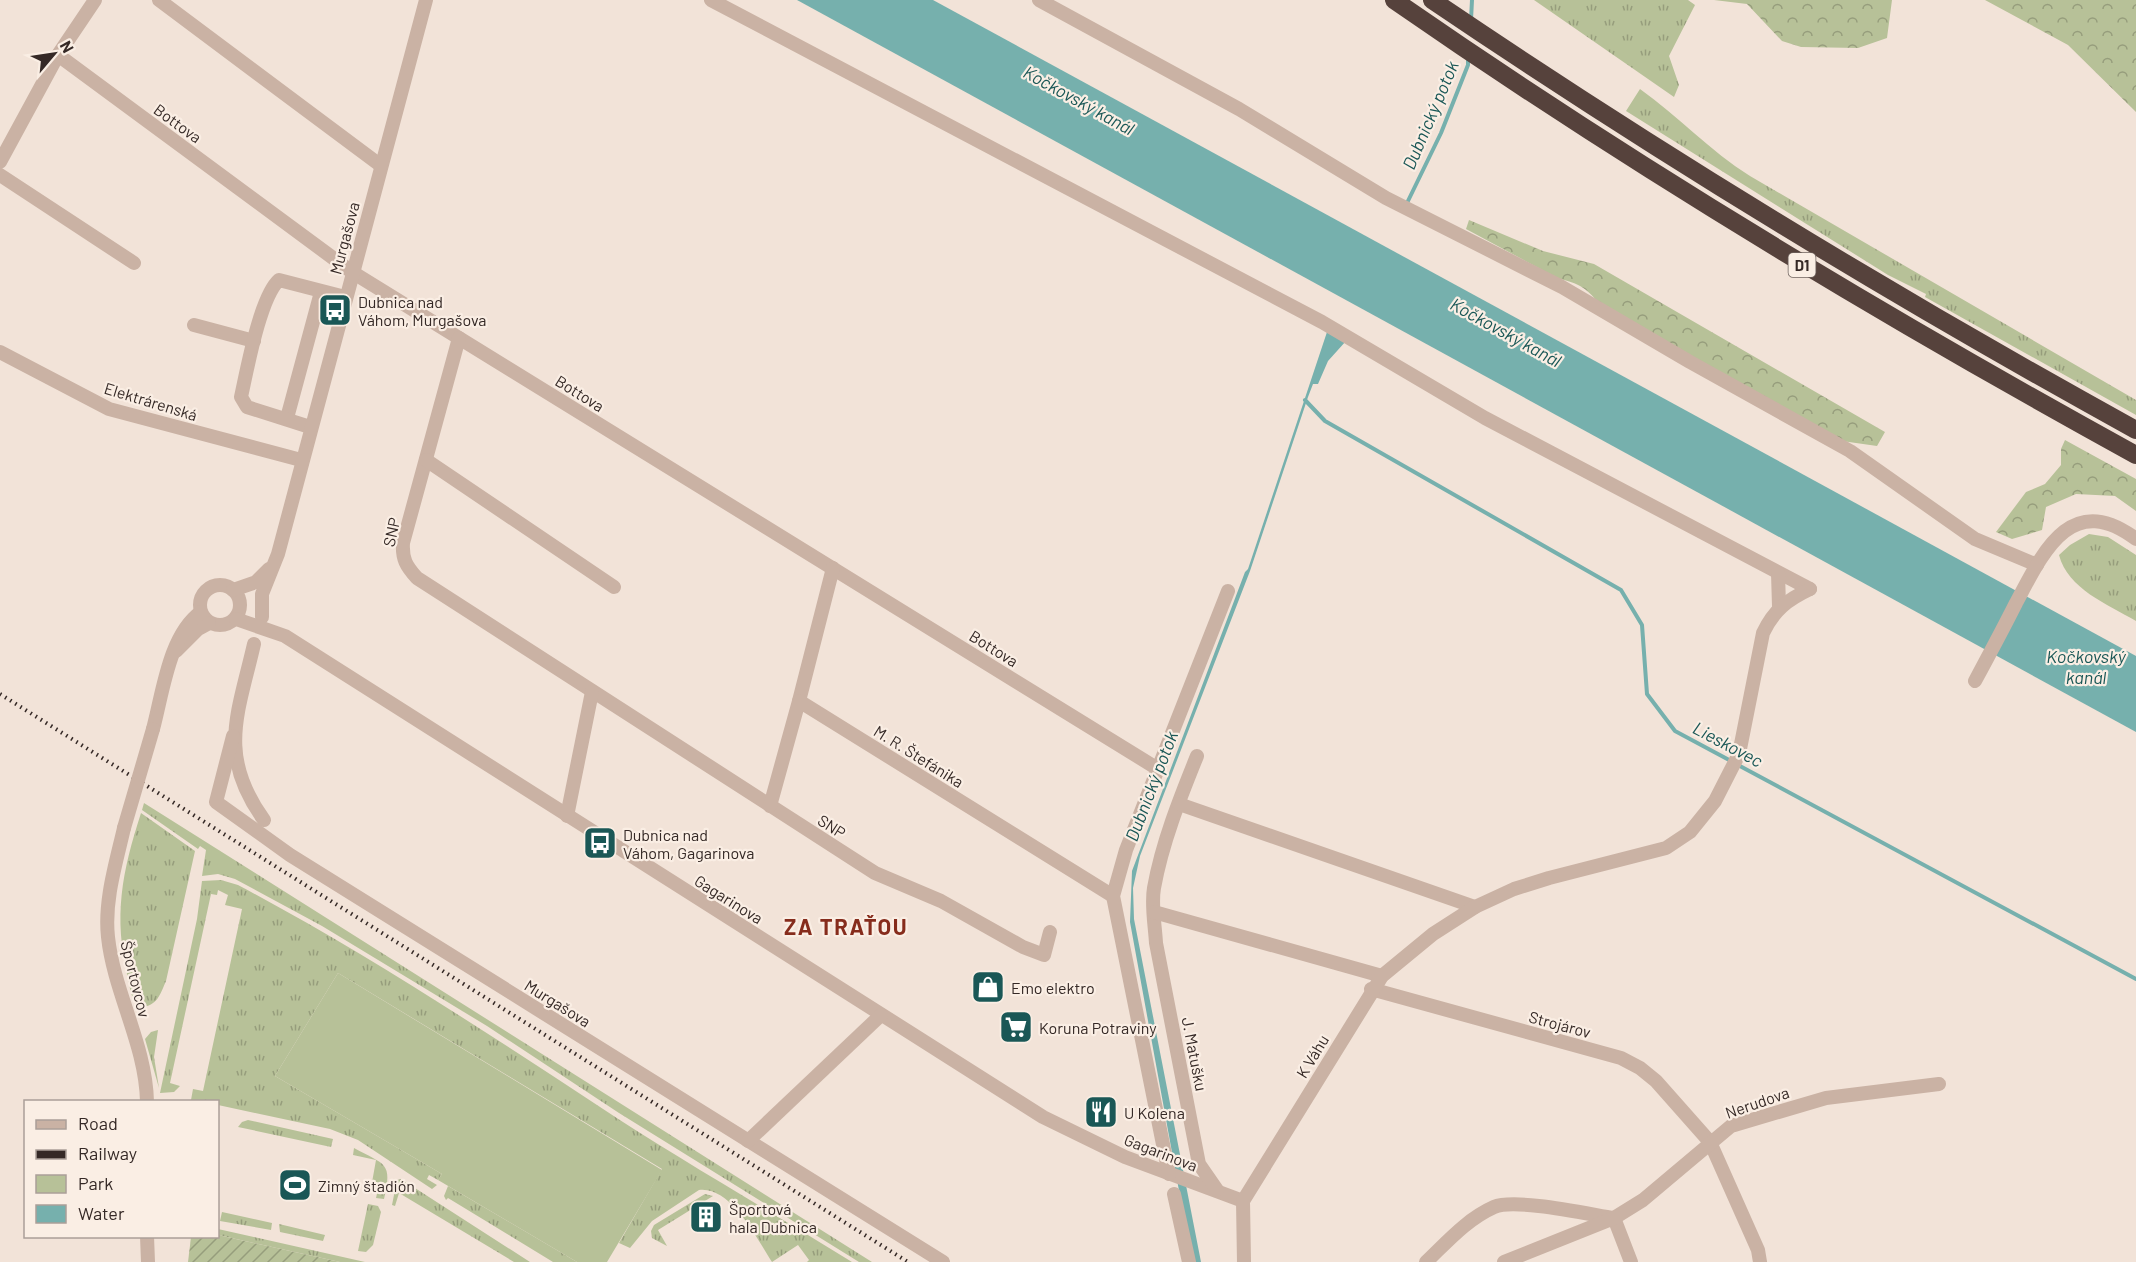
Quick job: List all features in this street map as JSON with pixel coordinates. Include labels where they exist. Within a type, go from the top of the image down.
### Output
[{"type":"highway","name":"D1","points":[[1394,0],[1479,58],[1759,239],[1968,362],[2136,455]]},
{"type":"highway","name":"D1","points":[[1432,0],[1759,214],[1966,336],[2136,430]]},
{"type":"street","points":[[0,162],[58,55],[95,0]]},
{"type":"street","points":[[159,0],[380,165]]},
{"type":"street","name":"Murgašova","points":[[262,617],[262,594],[278,554],[301,460],[426,0]]},
{"type":"street","points":[[711,0],[1322,322],[1485,418],[1778,573],[1810,590],[1779,606],[1778,573]]},
{"type":"street","points":[[1039,0],[1239,109],[1411,212],[1562,287],[1680,357],[1840,446],[1975,539],[2037,565]]},
{"type":"street","name":"Bottova","points":[[58,55],[352,272],[1158,769]]},
{"type":"street","points":[[0,175],[134,263]]},
{"type":"street","points":[[310,427],[248,407],[241,397],[254,341],[271,288],[279,280],[345,297]]},
{"type":"street","points":[[287,418],[321,292]]},
{"type":"street","points":[[194,325],[254,341]]},
{"type":"street","name":"SNP","points":[[459,338],[403,543],[402,557],[407,568],[417,578],[875,873],[941,901],[1023,947],[1044,956],[1050,932]]},
{"type":"street","name":"Elektrárenská","points":[[0,352],[109,409],[301,460]]},
{"type":"street","points":[[426,460],[614,587]]},
{"type":"street","points":[[1975,681],[2051,543],[2077,524],[2099,521],[2109,523],[2136,539]]},
{"type":"street","name":"Murgašova","points":[[233,590],[247,587],[265,575],[278,554]]},
{"type":"street","points":[[770,806],[833,568]]},
{"type":"street","points":[[239,610],[233,590],[223,585],[207,590],[201,598],[205,617],[226,625],[239,610],[262,594]]},
{"type":"street","points":[[1171,1175],[1113,896],[1126,850],[1228,591]]},
{"type":"street","name":"K Váhu","points":[[1243,1201],[1371,989],[1382,976],[1433,934],[1475,906],[1514,889],[1549,878],[1666,848],[1683,838],[1699,822],[1731,772],[1739,754],[1763,633],[1779,606]]},
{"type":"street","name":"Gagarinova","points":[[239,610],[262,617],[276,631]]},
{"type":"street","name":"Gagarinova","points":[[239,610],[276,631],[1043,1118],[1125,1157],[1195,1183],[1217,1194],[1243,1201]]},
{"type":"street","name":"Športovcov","points":[[147,1100],[138,1052],[114,973],[108,936],[108,904],[124,828],[180,634],[190,620],[205,617]]},
{"type":"street","name":"Murgašova","points":[[254,644],[216,802],[290,855],[943,1262]]},
{"type":"street","points":[[567,816],[592,692]]},
{"type":"street","name":"M. R. Štefánika","points":[[799,701],[1113,896]]},
{"type":"street","name":"Murgašova","points":[[233,736],[238,770],[253,805],[264,820]]},
{"type":"street","name":"J. Matušku","points":[[1197,756],[1179,804],[1154,889],[1154,912],[1156,943],[1199,1164],[1217,1194]]},
{"type":"street","points":[[1179,804],[1475,906]]},
{"type":"street","points":[[1154,912],[1382,976]]},
{"type":"street","name":"Strojárov","points":[[1371,989],[1621,1058],[1640,1068],[1656,1081],[1710,1142],[1758,1250],[1760,1262]]},
{"type":"street","points":[[748,1141],[881,1015]]},
{"type":"street","name":"Nerudova","points":[[1504,1262],[1614,1218],[1643,1200],[1731,1126],[1814,1101],[1939,1084]]},
{"type":"street","points":[[1174,1194],[1189,1262]]},
{"type":"street","points":[[1243,1201],[1244,1262]]},
{"type":"street","points":[[1426,1262],[1466,1224],[1496,1206],[1519,1204],[1614,1218],[1631,1262]]},
{"type":"street","points":[[147,1238],[148,1262]]},
{"type":"green space","points":[[1534,0],[1688,0],[1695,5],[1669,56],[1679,85],[1674,97]]},
{"type":"green space","points":[[1714,0],[1892,0],[1887,38],[1858,48],[1801,47],[1782,41],[1747,4]]},
{"type":"green space","points":[[1985,0],[2136,0],[2136,112],[2068,45]]},
{"type":"green space","points":[[1640,89],[1721,156],[1750,176],[2136,400],[2136,415],[1925,297],[1926,294],[1888,275],[1626,111]]},
{"type":"green space","points":[[1469,220],[1543,251],[1594,264],[1885,432],[1877,446],[1842,441],[1600,305],[1591,295],[1572,282],[1559,279],[1466,229]]},
{"type":"green space","points":[[2065,440],[2136,479],[2136,511],[2115,496],[2076,494],[2046,507],[2042,530],[2012,539],[1996,532],[2026,492],[2045,484],[2061,465],[2061,449]]},
{"type":"green space","points":[[2089,534],[2108,537],[2136,555],[2136,621],[2090,594],[2071,577],[2064,567],[2059,555],[2070,545]]},
{"type":"green space","points":[[144,803],[872,1262],[859,1262],[619,1113],[487,1026],[322,926],[235,879],[218,874],[202,876],[206,850],[200,846],[198,849],[142,810]]},
{"type":"green space","points":[[141,813],[195,851],[166,981],[154,1002],[141,1007],[135,1002],[130,990],[123,956],[121,914],[125,875]]},
{"type":"green space","points":[[221,880],[238,885],[375,963],[660,1145],[852,1262],[807,1262],[809,1260],[798,1245],[772,1262],[751,1228],[732,1205],[722,1196],[711,1191],[699,1190],[652,1221],[630,1248],[619,1243],[662,1169],[338,973],[275,1076],[442,1174],[438,1180],[429,1175],[427,1179],[437,1185],[432,1189],[358,1140],[330,1129],[219,1105],[219,1100],[191,1100],[193,1089],[203,1091],[242,909],[225,905],[228,895],[218,890],[217,895],[211,894],[170,1083],[180,1086],[174,1092],[160,1093],[197,919],[202,881]]},
{"type":"green space","points":[[338,973],[662,1170],[607,1262],[577,1262],[438,1180],[442,1174],[275,1076]]},
{"type":"green space","points":[[158,1030],[154,1057],[159,1088],[145,1039],[151,1032]]},
{"type":"green space","points":[[248,1120],[333,1139],[331,1147],[238,1127],[242,1122]]},
{"type":"green space","points":[[354,1148],[373,1158],[376,1160],[353,1155]]},
{"type":"green space","points":[[376,1160],[387,1171],[384,1199],[376,1198],[378,1189],[371,1188]]},
{"type":"green space","points":[[401,1179],[530,1262],[514,1262],[399,1193],[395,1206],[392,1205],[397,1180]]},
{"type":"green space","points":[[448,1186],[577,1262],[553,1262],[448,1198],[446,1200],[444,1196]]},
{"type":"green space","points":[[705,1194],[713,1196],[658,1230],[667,1246],[652,1238],[651,1231],[654,1225]]},
{"type":"green space","points":[[368,1204],[378,1206],[381,1212],[373,1245],[366,1252],[358,1251]]},
{"type":"green space","points":[[222,1212],[272,1223],[271,1230],[220,1221]]},
{"type":"green space","points":[[279,1224],[325,1235],[323,1241],[280,1232]]},
{"type":"green space","points":[[219,1229],[365,1262],[340,1262],[219,1235]]},
{"type":"green space","points":[[219,1235],[340,1262],[188,1262],[191,1238],[219,1238]]},
{"type":"water","name":"Kočkovský kanál","points":[[797,0],[933,0],[2136,656],[2136,732]]},
{"type":"water","points":[[1327,332],[1346,341],[1328,361],[1318,384],[1313,384],[1250,571],[1140,856],[1133,888],[1134,919],[1201,1262],[1192,1262],[1130,922],[1132,871],[1248,569]]},
{"type":"waterway","name":"Dubnický potok","points":[[1471,20],[1472,0]]},
{"type":"waterway","name":"Dubnický potok","points":[[1407,203],[1441,133],[1468,65],[1468,57]]},
{"type":"waterway","name":"Lieskovec","points":[[1305,400],[1325,421],[1621,590],[1642,625],[1647,694],[1675,731],[1731,761]]},
{"type":"waterway","name":"Lieskovec","points":[[1738,765],[2136,979]]},
{"type":"railway","points":[[0,694],[908,1262]]},
{"type":"place","name":"Dubnica nad Váhom, Murgašova","points":[[335,310]]},
{"type":"place","name":"Dubnica nad Váhom, Gagarinova","points":[[600,843]]},
{"type":"place","name":"Emo elektro","points":[[988,987]]},
{"type":"place","name":"Koruna Potraviny","points":[[1016,1027]]},
{"type":"place","name":"U Kolena","points":[[1101,1112]]},
{"type":"place","name":"Zimný štadión","points":[[295,1185]]},
{"type":"place","name":"Športová hala Dubnica","points":[[706,1217]]},
{"type":"district","name":"ZA TRAŤOU","points":[[846,926]]}]
